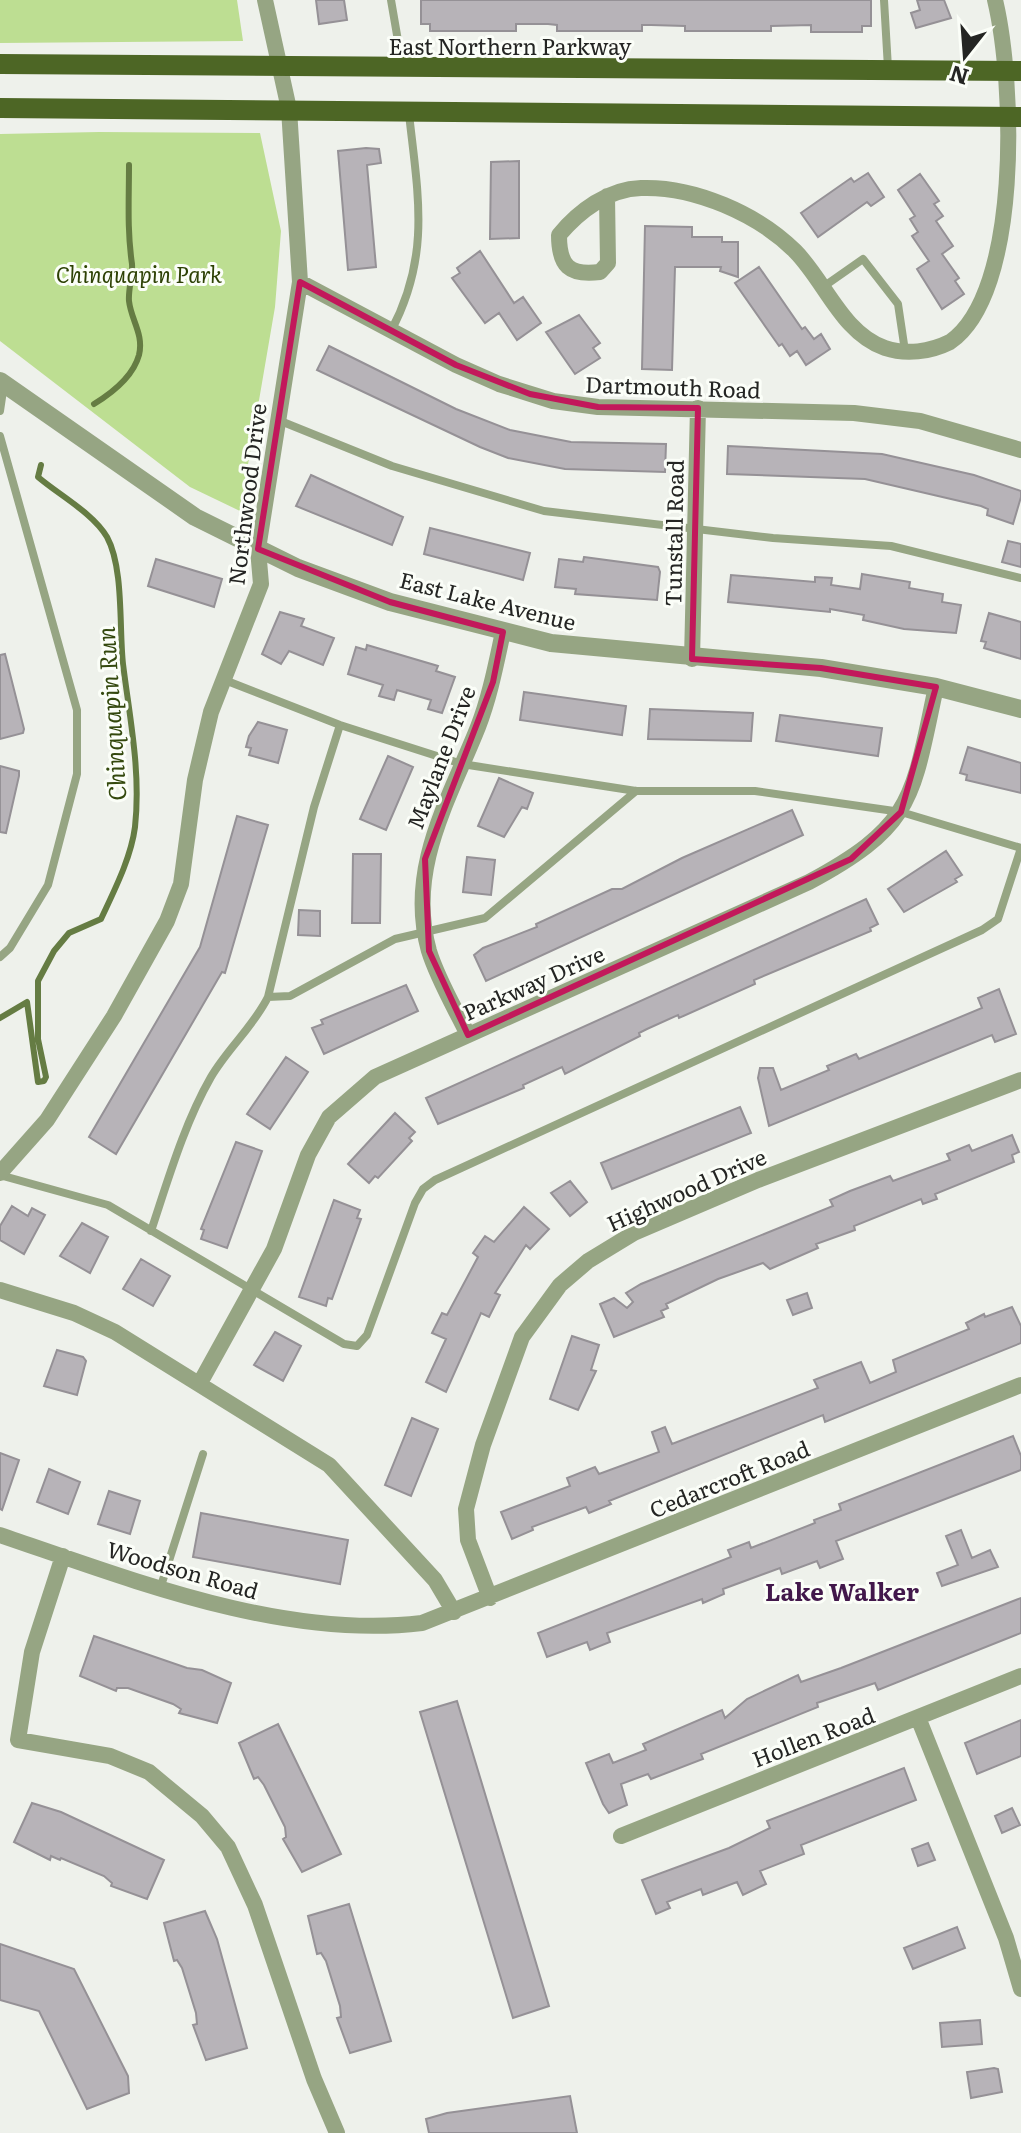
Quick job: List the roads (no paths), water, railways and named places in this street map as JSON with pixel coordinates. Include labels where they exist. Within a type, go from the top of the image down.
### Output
[{"type":"main road","name":"East Northern Parkway","points":[[0,64],[1014,71]]},
{"type":"main road","points":[[0,108],[1018,117]]},
{"type":"street","name":"Northwood Drive","points":[[0,1174],[47,1120],[114,1016],[167,921],[181,884],[195,780],[222,679],[261,584],[258,549],[300,282],[289,109],[265,0]]},
{"type":"street","points":[[607,196],[608,263],[600,272],[580,275],[569,268],[559,253],[559,235],[583,210],[607,196],[641,188],[663,190],[710,200],[749,216],[795,251],[863,334],[884,348],[905,352],[940,347],[973,326],[990,301],[999,278],[1009,232],[1018,117],[1014,71],[995,0]]},
{"type":"street","name":"Dartmouth Road","points":[[300,282],[390,331],[499,384],[553,401],[598,407],[892,417],[964,431],[1021,450]]},
{"type":"street","name":"East Lake Avenue","points":[[2,382],[152,490],[195,517],[258,549],[390,602],[503,632],[602,651],[821,668],[936,687],[1021,709]]},
{"type":"street","name":"Tunstall Road","points":[[692,659],[698,408]]},
{"type":"street","name":"Maylane Drive","points":[[468,1035],[435,967],[425,930],[425,859],[432,832],[493,682],[503,632]]},
{"type":"street","name":"Parkway Drive","points":[[200,1383],[274,1249],[308,1155],[329,1117],[375,1077],[809,882],[875,842],[901,812],[913,785],[936,687]]},
{"type":"street","name":"Highwood Drive","points":[[490,1598],[468,1540],[466,1509],[483,1445],[522,1337],[560,1285],[598,1254],[634,1233],[758,1180],[1021,1080]]},
{"type":"street","points":[[0,1290],[87,1319],[200,1383],[329,1465],[435,1580],[454,1612]]},
{"type":"street","name":"Cedarcroft Road","points":[[454,1612],[1021,1385]]},
{"type":"street","name":"Woodson Road","points":[[0,1535],[160,1589],[217,1606],[262,1614],[371,1625],[422,1623],[454,1612]]},
{"type":"street","points":[[63,1556],[32,1652],[18,1740],[110,1756],[149,1772],[202,1816],[219,1836],[244,1876],[314,2079],[337,2133]]},
{"type":"street","name":"Hollen Road","points":[[621,1836],[919,1720],[1021,1676]]},
{"type":"street","points":[[919,1720],[1006,1938],[1021,1989]]},
{"type":"lane","points":[[391,0],[403,69]]},
{"type":"lane","points":[[884,0],[888,68]]},
{"type":"lane","points":[[390,331],[406,302],[417,266],[419,206],[408,110]]},
{"type":"lane","points":[[822,287],[863,259],[898,304],[905,352]]},
{"type":"lane","points":[[0,411],[2,382]]},
{"type":"lane","points":[[277,420],[392,466],[544,511],[748,535],[891,546],[1021,578]]},
{"type":"lane","points":[[0,436],[77,710],[77,774],[48,885],[10,948],[0,957]]},
{"type":"lane","points":[[0,1174],[108,1205],[344,1344],[357,1346],[367,1335],[415,1203],[423,1189],[435,1180],[982,930],[998,919],[1021,848],[901,812],[755,791],[636,791],[462,764],[340,725],[222,679]]},
{"type":"lane","points":[[151,1231],[212,1075],[254,1024],[268,997],[314,807],[340,725]]},
{"type":"lane","points":[[268,997],[290,996],[395,939],[485,918],[636,791]]},
{"type":"lane","points":[[160,1589],[203,1454]]},
{"type":"waterway","name":"Chinquapin Run","points":[[94,404],[127,377],[139,355],[139,334],[129,301],[132,269],[129,165]]},
{"type":"waterway","name":"Chinquapin Run","points":[[0,1018],[27,1002],[38,1082],[44,1081],[46,1077],[38,1039],[38,981],[54,951],[69,933],[101,919],[126,862],[135,827],[136,766],[123,664],[116,565],[101,528],[38,477],[41,465]]},
{"type":"district","name":"Lake Walker","points":[[842,1590]]},
{"type":"park label","name":"Chinquapin Park","points":[[139,273]]}]
